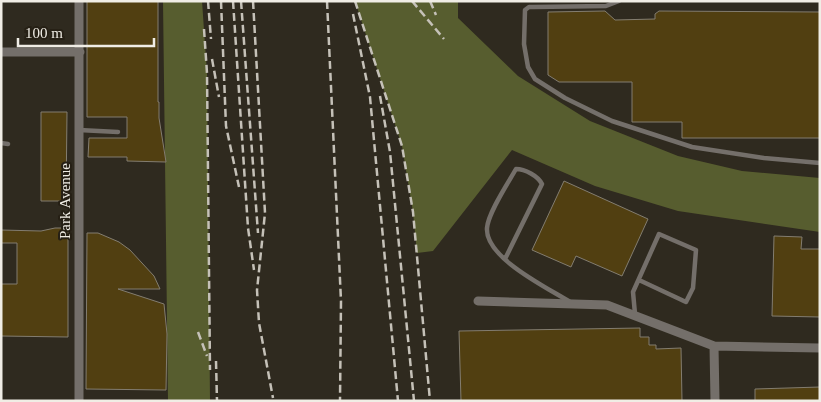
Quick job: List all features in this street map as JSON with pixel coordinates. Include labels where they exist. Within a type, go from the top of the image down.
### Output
[{"type":"street","name":"Park Avenue","points":[[79,1],[79,401]]},
{"type":"street","points":[[1,52],[80,52]]},
{"type":"street","points":[[478,301],[607,305],[714,346],[820,348]]},
{"type":"street","points":[[714,346],[715,401]]},
{"type":"lane","points":[[619,1],[606,6],[529,7],[525,10],[524,44],[528,67],[535,78],[565,98],[612,121],[692,147],[764,158],[820,163]]},
{"type":"lane","points":[[79,130],[118,132]]},
{"type":"lane","points":[[1,143],[8,144]]},
{"type":"lane","points":[[505,259],[542,184],[540,178],[521,169],[516,169],[491,215],[487,228],[489,241],[505,259],[517,269],[574,304]]},
{"type":"lane","points":[[635,316],[634,292],[639,280],[659,234],[696,250],[693,288],[686,302],[639,280]]},
{"type":"green space","points":[[163,1],[202,1],[207,73],[210,401],[168,401]]},
{"type":"green space","points":[[355,1],[458,1],[458,18],[518,76],[590,121],[678,156],[742,171],[820,178],[820,232],[678,211],[595,186],[512,150],[433,251],[417,253],[413,212],[402,146]]},
{"type":"building","points":[[87,1],[158,1],[158,102],[166,162],[127,161],[127,157],[88,157],[89,138],[127,138],[127,117],[87,117]]},
{"type":"building","points":[[605,11],[615,20],[655,19],[655,14],[659,11],[820,12],[820,138],[682,138],[682,122],[632,122],[632,82],[559,82],[548,75],[548,12]]},
{"type":"building","points":[[41,112],[67,112],[66,201],[41,201]]},
{"type":"building","points":[[564,181],[648,219],[622,276],[576,256],[571,267],[532,250]]},
{"type":"building","points":[[68,228],[68,337],[1,336],[1,284],[17,284],[17,243],[1,243],[1,230],[41,231]]},
{"type":"building","points":[[87,233],[98,233],[119,242],[130,250],[154,276],[160,289],[118,289],[164,304],[167,334],[166,390],[86,389]]},
{"type":"building","points":[[774,236],[802,237],[801,249],[820,249],[820,317],[772,316]]},
{"type":"building","points":[[640,328],[640,337],[649,337],[649,345],[656,345],[656,349],[681,348],[682,401],[461,401],[459,331]]},
{"type":"building","points":[[820,387],[820,401],[755,401],[755,389]]},
{"type":"railway","points":[[208,1],[211,39]]},
{"type":"railway","points":[[221,1],[226,126],[239,187]]},
{"type":"railway","points":[[233,1],[248,228],[254,270]]},
{"type":"railway","points":[[241,1],[258,233]]},
{"type":"railway","points":[[253,1],[265,213],[257,290],[259,323],[273,398]]},
{"type":"railway","points":[[327,1],[341,301],[340,401]]},
{"type":"railway","points":[[355,1],[402,146],[413,212],[430,401]]},
{"type":"railway","points":[[412,1],[444,39]]},
{"type":"railway","points":[[430,1],[436,15]]},
{"type":"railway","points":[[353,14],[370,97],[398,401]]},
{"type":"railway","points":[[204,29],[207,73],[210,370]]},
{"type":"railway","points":[[212,59],[219,97]]},
{"type":"railway","points":[[380,96],[390,152],[414,401]]},
{"type":"railway","points":[[198,332],[207,356]]},
{"type":"railway","points":[[216,361],[217,401]]}]
